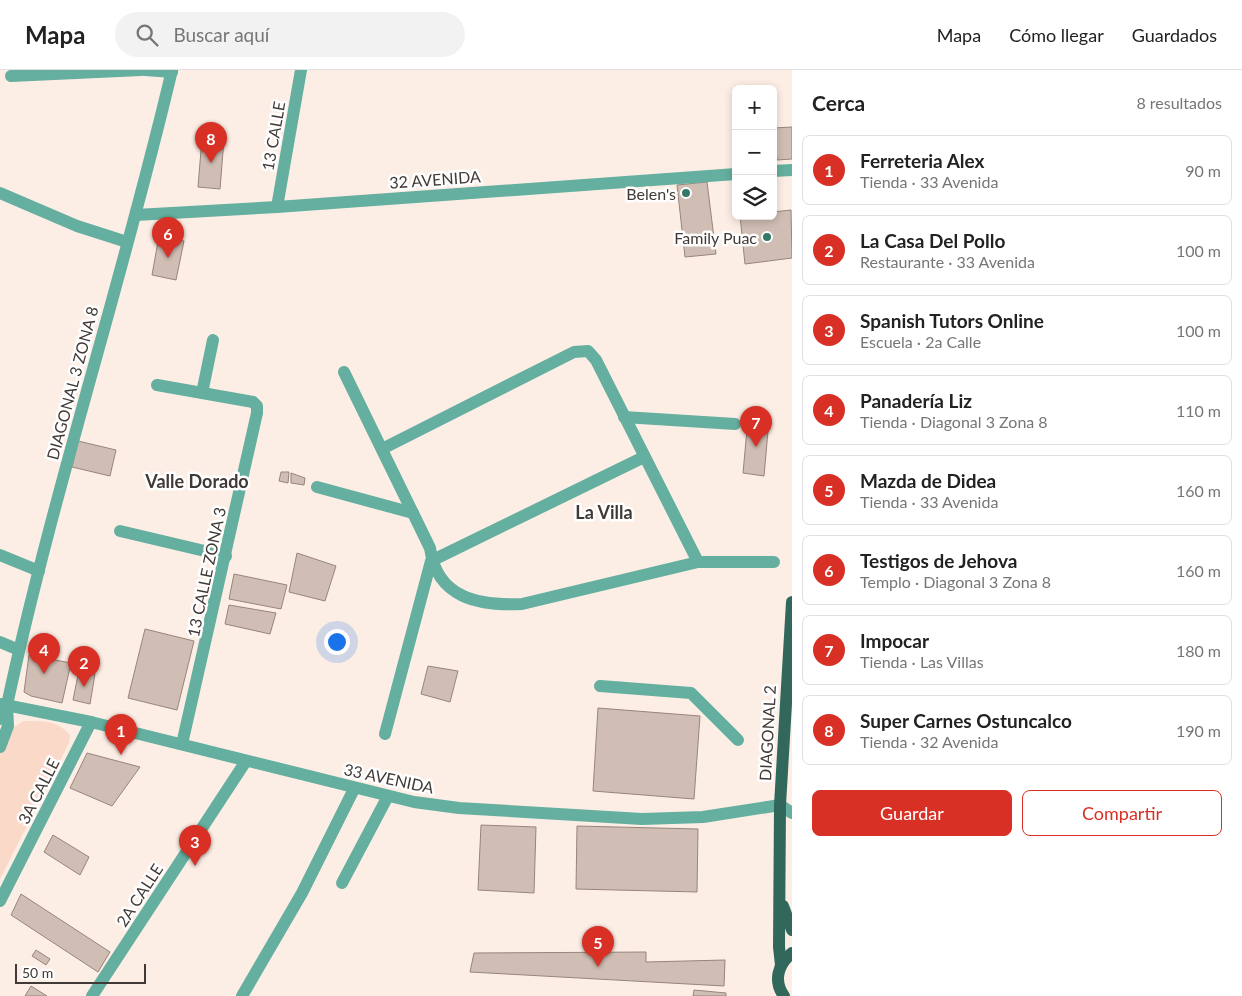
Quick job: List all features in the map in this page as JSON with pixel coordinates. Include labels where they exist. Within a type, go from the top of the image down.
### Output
[{"type":"main road","name":"DIAGONAL 2","points":[[781,966],[778,947],[780,805],[792,606]]},
{"type":"main road","name":"DIAGONAL 2","points":[[779,866],[783,906],[792,930]]},
{"type":"main road","points":[[777,996],[781,966],[792,953]]},
{"type":"main road","points":[[778,982],[784,996]]},
{"type":"street","points":[[11,76],[141,70]]},
{"type":"street","points":[[145,70],[172,71]]},
{"type":"street","name":"13 CALLE","points":[[277,207],[301,70]]},
{"type":"street","name":"DIAGONAL 3 ZONA 8","points":[[4,705],[127,242],[136,215],[172,71]]},
{"type":"street","points":[[777,171],[792,170]]},
{"type":"street","name":"32 AVENIDA","points":[[136,215],[277,207],[732,174]]},
{"type":"street","points":[[0,193],[77,226],[127,242]]},
{"type":"street","points":[[157,385],[202,393],[213,340]]},
{"type":"street","points":[[382,449],[579,350],[588,351],[593,355],[698,562]]},
{"type":"street","points":[[344,372],[430,548],[431,562],[385,734]]},
{"type":"street","name":"13 CALLE ZONA 3","points":[[182,744],[257,413],[257,406],[253,402],[202,393]]},
{"type":"street","points":[[624,417],[735,424]]},
{"type":"street","points":[[431,562],[644,457]]},
{"type":"street","points":[[317,487],[412,513]]},
{"type":"street","points":[[120,531],[226,556]]},
{"type":"street","points":[[0,555],[39,571]]},
{"type":"street","points":[[431,562],[445,586],[460,596],[499,605],[522,604],[698,562],[774,562]]},
{"type":"street","points":[[0,642],[19,650]]},
{"type":"street","points":[[600,686],[691,693],[738,740]]},
{"type":"street","points":[[0,719],[4,705]]},
{"type":"street","points":[[0,747],[8,726],[4,705]]},
{"type":"street","name":"33 AVENIDA","points":[[4,705],[91,722],[354,789],[459,808],[642,819],[703,817],[780,805]]},
{"type":"street","name":"3A CALLE","points":[[0,901],[91,722]]},
{"type":"street","name":"2A CALLE","points":[[92,996],[246,761]]},
{"type":"street","points":[[242,996],[302,892],[354,789]]},
{"type":"street","points":[[342,883],[388,796]]},
{"type":"street","points":[[780,805],[792,813]]},
{"type":"shaded area","points":[[23,721],[43,721],[60,726],[70,735],[69,743],[0,879],[0,754],[10,730]]},
{"type":"building","points":[[792,127],[792,159],[777,160],[777,128]]},
{"type":"building","points":[[202,138],[224,139],[220,189],[198,187]]},
{"type":"building","points":[[707,182],[716,254],[685,257],[677,185]]},
{"type":"building","name":"Family Puac","points":[[791,210],[792,258],[745,264],[740,220],[777,220],[777,212]]},
{"type":"building","points":[[159,236],[184,241],[176,280],[152,275]]},
{"type":"building","points":[[748,418],[769,420],[764,476],[743,473]]},
{"type":"building","points":[[78,441],[116,450],[110,476],[72,467]]},
{"type":"building","points":[[281,472],[289,472],[288,483],[279,481]]},
{"type":"building","points":[[291,473],[305,478],[304,485],[291,483]]},
{"type":"building","points":[[297,553],[336,566],[325,601],[289,592]]},
{"type":"building","points":[[234,574],[287,585],[281,609],[229,599]]},
{"type":"building","points":[[229,605],[276,613],[270,634],[225,624]]},
{"type":"building","points":[[145,629],[194,641],[177,710],[128,698]]},
{"type":"building","points":[[29,655],[71,663],[62,703],[31,696],[24,692]]},
{"type":"building","points":[[428,666],[458,671],[450,702],[421,694]]},
{"type":"building","points":[[79,670],[95,674],[90,704],[73,700]]},
{"type":"building","points":[[598,708],[700,716],[694,799],[593,791]]},
{"type":"building","points":[[87,753],[140,767],[112,806],[70,788]]},
{"type":"building","points":[[481,825],[536,827],[534,893],[478,890]]},
{"type":"building","points":[[577,826],[698,829],[697,892],[576,889]]},
{"type":"building","points":[[53,835],[89,857],[80,875],[44,852]]},
{"type":"building","points":[[21,894],[110,952],[98,972],[11,915]]},
{"type":"building","points":[[36,950],[50,959],[46,965],[32,956]]},
{"type":"building","points":[[646,952],[646,962],[725,960],[724,986],[470,972],[474,953]]},
{"type":"building","points":[[31,986],[47,996],[25,996]]},
{"type":"building","points":[[694,990],[726,993],[726,996],[693,996]]},
{"type":"place","name":"Super Carnes Ostuncalco","points":[[211,163]]},
{"type":"place","name":"Belen's","points":[[686,193]]},
{"type":"place","name":"Family Puac","points":[[767,237]]},
{"type":"place","name":"Testigos de Jehova","points":[[168,258]]},
{"type":"place","name":"Impocar","points":[[756,447]]},
{"type":"place","name":"Panadería Liz","points":[[44,674]]},
{"type":"place","name":"La Casa Del Pollo","points":[[84,687]]},
{"type":"place","name":"Ferreteria Alex","points":[[121,755]]},
{"type":"place","name":"Spanish Tutors Online","points":[[195,866]]},
{"type":"place","name":"Mazda de Didea","points":[[598,967]]},
{"type":"district","name":"Valle Dorado","points":[[197,481]]},
{"type":"district","name":"La Villa","points":[[604,512]]}]
